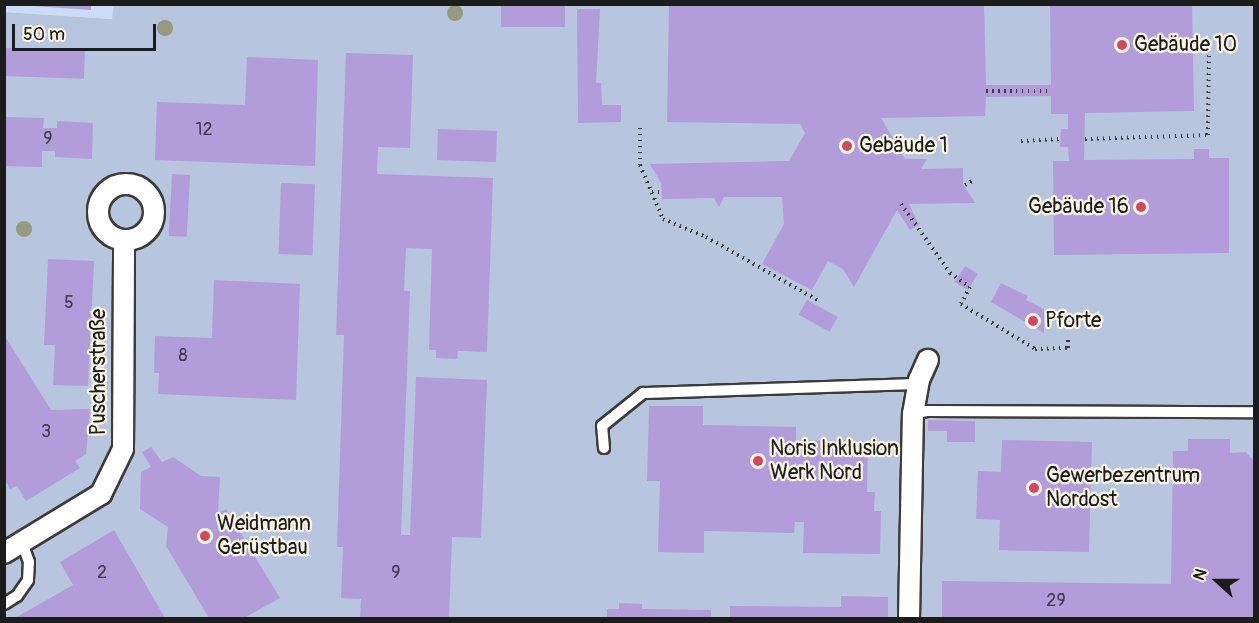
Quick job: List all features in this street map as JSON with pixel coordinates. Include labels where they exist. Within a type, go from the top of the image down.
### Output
[{"type":"street","name":"Puscherstraße","points":[[4,553],[102,494],[123,449],[124,240]]},
{"type":"street","points":[[909,618],[913,414],[918,384],[928,360]]},
{"type":"lane","points":[[604,448],[602,426],[643,393],[918,384]]},
{"type":"lane","points":[[913,414],[1254,412]]},
{"type":"lane","points":[[4,604],[17,596],[28,580],[29,562],[22,543]]},
{"type":"path","points":[[1084,139],[1208,135],[1209,53]]},
{"type":"path","points":[[986,91],[1051,91]]},
{"type":"path","points":[[640,128],[640,165],[663,219],[706,237],[819,301]]},
{"type":"path","points":[[1021,141],[1060,139]]},
{"type":"path","points":[[964,186],[974,180]]},
{"type":"path","points":[[652,192],[662,192]]},
{"type":"path","points":[[901,204],[950,273],[970,286],[961,304],[1035,349],[1068,348],[1068,336]]},
{"type":"shaded area","points":[[114,4],[1254,5],[1254,618],[5,618],[4,12],[112,19]]},
{"type":"shaded area","points":[[4,5],[114,5],[113,19],[5,12]]},
{"type":"building","points":[[4,4],[91,4],[91,10]]},
{"type":"building","points":[[501,4],[565,4],[565,27],[501,27]]},
{"type":"building","name":"Gebäude 1","points":[[669,4],[984,4],[986,85],[1051,85],[1050,4],[1192,4],[1194,111],[1085,113],[1084,160],[1194,159],[1194,149],[1209,149],[1209,158],[1229,158],[1229,253],[1054,255],[1053,161],[1069,161],[1068,147],[1060,147],[1061,129],[1068,129],[1068,114],[1051,114],[1051,96],[986,97],[985,116],[881,118],[905,159],[927,159],[921,169],[963,168],[963,184],[975,203],[909,204],[919,225],[910,230],[897,210],[854,287],[843,269],[828,261],[812,290],[762,264],[784,224],[782,197],[724,197],[719,207],[714,198],[662,199],[661,183],[650,164],[789,161],[805,133],[800,124],[667,122]]},
{"type":"building","points":[[577,9],[600,9],[596,83],[601,83],[602,105],[621,105],[621,122],[578,123]]},
{"type":"building","points":[[4,48],[85,51],[84,79],[4,76]]},
{"type":"building","points":[[346,53],[413,55],[410,148],[378,147],[377,174],[493,178],[487,352],[458,351],[457,359],[436,358],[436,350],[429,350],[432,249],[406,248],[404,291],[410,291],[401,535],[410,535],[416,377],[487,380],[481,538],[452,537],[449,618],[360,618],[361,599],[341,598],[343,547],[337,547],[344,335],[336,335]]},
{"type":"building","points":[[247,57],[318,60],[315,166],[155,160],[157,102],[245,105]]},
{"type":"building","points":[[4,117],[44,118],[43,128],[57,128],[57,121],[93,123],[92,159],[55,157],[55,151],[42,151],[42,167],[4,166]]},
{"type":"building","points":[[438,129],[497,131],[496,162],[437,160]]},
{"type":"building","points":[[172,174],[190,175],[187,237],[169,236]]},
{"type":"building","points":[[281,183],[315,184],[313,255],[279,254]]},
{"type":"building","points":[[48,259],[94,261],[88,386],[53,385],[55,345],[44,345]]},
{"type":"building","points":[[965,266],[978,274],[968,290],[955,282]]},
{"type":"building","points":[[214,280],[300,284],[296,400],[158,394],[159,373],[154,373],[155,336],[212,338]]},
{"type":"building","name":"Pforte","points":[[1001,283],[1028,296],[1026,300],[1044,309],[1044,333],[991,302]]},
{"type":"building","points":[[807,300],[838,317],[829,332],[799,315]]},
{"type":"building","points":[[6,338],[51,410],[90,409],[86,454],[75,461],[80,468],[26,501],[17,486],[10,489],[4,478]]},
{"type":"building","name":"Noris Inklusion Werk Nord","points":[[649,406],[703,406],[703,425],[796,427],[796,440],[868,441],[867,492],[875,492],[874,511],[881,511],[880,554],[803,553],[804,522],[795,522],[794,533],[704,531],[704,553],[658,552],[660,481],[647,481]]},
{"type":"building","points":[[928,420],[975,421],[975,442],[947,442],[947,431],[928,431]]},
{"type":"building","points":[[1188,439],[1230,439],[1230,453],[1246,452],[1254,461],[1254,618],[942,618],[942,581],[1171,584],[1173,451],[1188,451]]},
{"type":"building","name":"Gewerbezentrum Nordost","points":[[1002,440],[1092,442],[1089,552],[999,550],[1000,520],[976,519],[978,471],[1001,472]]},
{"type":"building","name":"Weidmann Gerüstbau","points":[[151,447],[162,462],[173,457],[201,476],[220,477],[218,513],[226,509],[280,598],[244,618],[209,618],[166,546],[168,527],[140,509],[141,472],[151,467],[142,452]]},
{"type":"building","points":[[114,530],[165,618],[15,618],[73,585],[60,562]]},
{"type":"building","points":[[841,596],[888,597],[888,618],[730,618],[730,606],[841,607]]},
{"type":"building","points":[[619,603],[642,604],[642,609],[711,610],[711,618],[607,618],[607,609],[619,609]]},
{"type":"place","name":"Gebäude 10","points":[[1122,45]]},
{"type":"place","name":"Gebäude 1","points":[[847,146]]},
{"type":"place","name":"Gebäude 16","points":[[1141,207]]},
{"type":"place","name":"Pforte","points":[[1033,321]]},
{"type":"place","name":"Noris Inklusion Werk Nord","points":[[758,461]]},
{"type":"place","name":"Gewerbezentrum Nordost","points":[[1034,488]]},
{"type":"place","name":"Weidmann Gerüstbau","points":[[205,536]]}]
